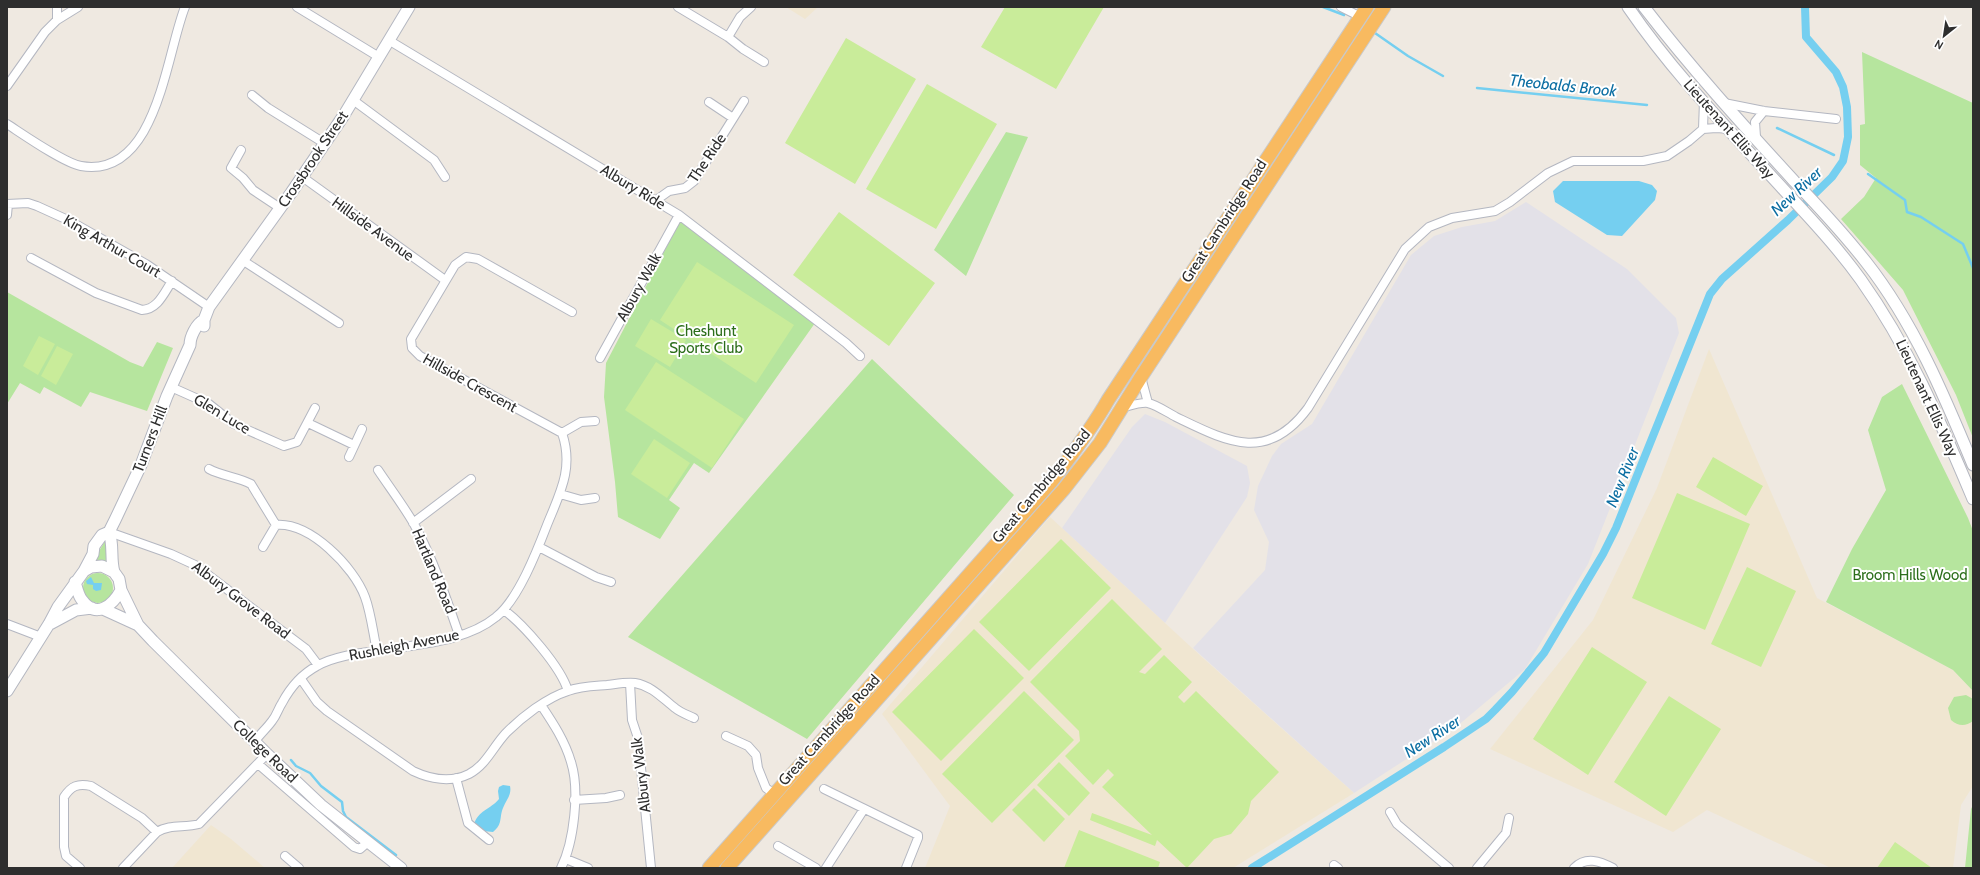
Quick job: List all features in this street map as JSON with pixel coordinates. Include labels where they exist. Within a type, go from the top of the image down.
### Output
[{"type":"highway","name":"Great Cambridge Road","points":[[727,868],[1064,488],[1100,443],[1120,408],[1384,7]]},
{"type":"highway","name":"Great Cambridge Road","points":[[710,868],[1052,481],[1084,440],[1108,400],[1364,12]]},
{"type":"main road","name":"Crossbrook Street","points":[[209,307],[280,208],[353,100],[390,41],[409,7]]},
{"type":"main road","name":"Lieutenant Ellis Way","points":[[1628,7],[1668,61],[1809,217],[1860,279],[1900,341],[1929,394],[1973,499]]},
{"type":"main road","name":"Lieutenant Ellis Way","points":[[1644,7],[1680,53],[1820,208],[1867,263],[1913,335],[1942,391],[1973,465]]},
{"type":"main road","name":"Turners Hill","points":[[84,570],[93,554],[94,546],[102,535],[109,532],[124,504],[141,465],[171,387],[190,345],[195,342],[205,324],[204,320],[209,307]]},
{"type":"main road","points":[[49,624],[76,610],[98,608],[116,600],[121,590],[119,579],[114,572],[111,553],[112,540],[109,532]]},
{"type":"main road","points":[[7,691],[58,607],[84,570],[91,567],[102,566],[114,572]]},
{"type":"main road","points":[[75,582],[82,601],[98,608]]},
{"type":"main road","name":"College Road","points":[[121,590],[138,625],[267,754],[321,805],[401,868]]},
{"type":"main road","name":"College Road","points":[[98,608],[138,625]]},
{"type":"street","points":[[57,7],[57,20]]},
{"type":"street","points":[[7,86],[45,32],[57,20],[78,7]]},
{"type":"street","points":[[7,124],[70,162],[91,167],[104,166],[115,162],[137,142],[152,114],[165,82],[186,7]]},
{"type":"street","points":[[297,7],[379,57]]},
{"type":"street","points":[[678,7],[728,37],[743,49],[764,62]]},
{"type":"street","points":[[691,15],[696,7]]},
{"type":"street","points":[[728,37],[740,17],[751,7]]},
{"type":"street","points":[[1341,7],[1364,12]]},
{"type":"street","name":"Albury Ride","points":[[390,41],[679,215],[846,343],[860,356]]},
{"type":"street","points":[[252,95],[268,108],[324,143]]},
{"type":"street","points":[[353,100],[434,160],[445,177]]},
{"type":"street","name":"The Ride","points":[[655,201],[669,191],[685,188],[694,181],[744,101]]},
{"type":"street","points":[[1702,129],[1704,101]]},
{"type":"street","name":"The Ride","points":[[709,102],[733,118]]},
{"type":"street","points":[[1724,103],[1764,112],[1836,119]]},
{"type":"street","points":[[1756,137],[1755,122],[1764,112]]},
{"type":"street","points":[[1120,408],[1148,403],[1219,438],[1244,443],[1256,443],[1274,439],[1288,431],[1308,408],[1405,249],[1429,227],[1452,218],[1495,211],[1510,202],[1548,173],[1574,160],[1643,161],[1667,156],[1689,141],[1702,129],[1730,129]]},
{"type":"street","points":[[241,150],[231,168],[243,178],[253,190],[280,208]]},
{"type":"street","name":"Hillside Avenue","points":[[302,176],[445,280]]},
{"type":"street","name":"King Arthur Court","points":[[8,204],[28,203],[46,208],[124,251],[172,281],[209,307]]},
{"type":"street","points":[[7,215],[8,204]]},
{"type":"street","name":"Albury Walk","points":[[600,358],[679,215]]},
{"type":"street","name":"Hillside Crescent","points":[[562,433],[415,352],[411,342],[412,334],[445,280],[460,260],[466,257],[474,257],[572,312]]},
{"type":"street","points":[[31,258],[96,294],[142,310],[149,309],[155,305],[172,281]]},
{"type":"street","points":[[242,260],[339,323]]},
{"type":"street","points":[[1141,377],[1148,403]]},
{"type":"street","name":"Glen Luce","points":[[171,387],[209,404],[234,424],[284,446],[297,442],[315,408]]},
{"type":"street","points":[[562,433],[581,422],[595,421]]},
{"type":"street","points":[[308,423],[354,445]]},
{"type":"street","points":[[348,457],[362,429]]},
{"type":"street","name":"Rushleigh Avenue","points":[[255,742],[267,725],[271,722],[281,704],[300,679],[318,665],[350,656],[459,635],[482,626],[504,610],[539,547],[560,494],[568,461],[567,448],[562,433]]},
{"type":"street","points":[[209,468],[220,474],[251,484],[276,526]]},
{"type":"street","name":"Hartland Road","points":[[378,470],[413,523],[435,566],[459,635]]},
{"type":"street","points":[[413,523],[471,479]]},
{"type":"street","points":[[560,494],[581,500],[595,498]]},
{"type":"street","points":[[276,526],[290,525],[310,534],[322,543],[352,573],[366,598],[377,651]]},
{"type":"street","points":[[263,547],[276,526]]},
{"type":"street","name":"Albury Grove Road","points":[[109,532],[172,554],[195,565],[306,649],[318,665]]},
{"type":"street","points":[[539,547],[596,577],[611,582]]},
{"type":"street","points":[[504,610],[517,620],[560,673],[568,691]]},
{"type":"street","points":[[7,624],[41,637]]},
{"type":"street","points":[[300,679],[327,711],[405,766],[426,776],[443,779],[456,778],[468,774],[479,766],[505,734],[541,705],[568,691],[594,686],[630,683],[651,689],[676,709],[694,718]]},
{"type":"street","name":"Albury Walk","points":[[630,683],[632,720],[638,738],[651,868]]},
{"type":"street","points":[[541,705],[561,736],[574,772],[572,835],[566,859],[561,868]]},
{"type":"street","points":[[726,736],[748,746],[756,755],[758,768],[766,788],[774,794]]},
{"type":"street","points":[[123,868],[157,832],[171,826],[191,826],[199,824],[267,754]]},
{"type":"street","points":[[258,764],[354,847],[360,849],[368,842]]},
{"type":"street","points":[[456,778],[468,823],[490,840]]},
{"type":"street","points":[[80,868],[66,856],[64,847],[64,797],[75,786],[83,784],[91,786],[142,818],[157,832]]},
{"type":"street","points":[[824,789],[918,835],[906,868]]},
{"type":"street","points":[[574,800],[606,798],[620,795]]},
{"type":"street","points":[[826,868],[864,809]]},
{"type":"street","points":[[1390,812],[1397,824],[1449,868]]},
{"type":"street","points":[[1477,868],[1506,833],[1509,818]]},
{"type":"street","points":[[778,846],[816,868]]},
{"type":"street","points":[[284,856],[299,868]]},
{"type":"street","points":[[566,859],[588,868]]},
{"type":"street","points":[[1574,868],[1583,862],[1592,860],[1613,868]]},
{"type":"shaded area","points":[[786,7],[818,7],[805,19]]},
{"type":"shaded area","points":[[1526,202],[1627,269],[1676,318],[1679,333],[1588,564],[1525,669],[1456,727],[1354,793],[1193,648],[1265,570],[1269,542],[1254,510],[1258,486],[1272,456],[1281,444],[1312,424],[1411,255],[1434,236],[1462,227],[1495,221]]},
{"type":"shaded area","points":[[1709,349],[1817,598],[1953,670],[1973,691],[1973,786],[1961,805],[1953,868],[1831,868],[1707,810],[1673,832],[1490,749],[1593,620],[1657,488]]},
{"type":"shaded area","points":[[1145,414],[1165,422],[1247,466],[1250,483],[1247,497],[1165,623],[1062,528],[1132,427]]},
{"type":"shaded area","points":[[1050,517],[1204,659],[1354,793],[1233,868],[925,868],[950,806],[882,714]]},
{"type":"shaded area","points":[[211,825],[231,839],[265,868],[172,868]]},
{"type":"green space","points":[[1005,7],[1104,7],[1056,89],[981,47]]},
{"type":"green space","points":[[846,38],[916,79],[855,184],[785,143]]},
{"type":"green space","points":[[1862,52],[1973,103],[1973,438],[1956,395],[1903,290],[1841,219],[1864,197],[1876,178],[1860,165],[1860,125],[1865,124]]},
{"type":"green space","points":[[927,84],[997,124],[936,229],[866,189]]},
{"type":"green space","points":[[1006,132],[1028,137],[966,276],[934,250]]},
{"type":"green space","points":[[839,212],[935,283],[889,346],[793,275]]},
{"type":"green space","name":"Cheshunt Sports Club","points":[[680,221],[815,323],[709,473],[694,463],[669,500],[680,508],[660,539],[618,517],[604,397],[606,363]]},
{"type":"green space","points":[[697,262],[794,325],[756,383],[660,320]]},
{"type":"green space","points":[[7,292],[130,362],[143,367],[157,342],[173,348],[147,411],[90,392],[81,407],[44,387],[40,394],[20,383],[7,404]]},
{"type":"green space","points":[[651,319],[686,340],[670,367],[635,346]]},
{"type":"green space","points":[[39,336],[55,344],[38,375],[23,366]]},
{"type":"green space","points":[[57,346],[73,354],[56,385],[41,376]]},
{"type":"green space","points":[[872,359],[1014,495],[807,739],[628,637]]},
{"type":"green space","points":[[656,362],[744,419],[712,468],[625,410]]},
{"type":"green space","name":"Broom Hills Wood","points":[[1902,384],[1973,531],[1973,691],[1953,670],[1826,602],[1852,549],[1886,490],[1868,430],[1882,397]]},
{"type":"green space","points":[[654,439],[690,463],[667,498],[631,474]]},
{"type":"green space","points":[[1713,457],[1763,486],[1746,516],[1696,487]]},
{"type":"green space","points":[[1677,493],[1750,524],[1705,630],[1632,598]]},
{"type":"green space","points":[[1061,539],[1111,588],[1029,671],[979,622]]},
{"type":"green space","points":[[105,541],[107,542],[107,562],[94,560]]},
{"type":"green space","points":[[1747,567],[1796,591],[1761,667],[1711,644]]},
{"type":"green space","points":[[98,573],[108,578],[113,588],[108,598],[98,603],[88,598],[83,588],[88,578]]},
{"type":"green space","points":[[1112,599],[1162,649],[1139,672],[1145,674],[1164,655],[1192,682],[1178,697],[1184,703],[1196,691],[1279,772],[1251,801],[1248,814],[1231,834],[1214,839],[1187,868],[1157,840],[1155,846],[1090,820],[1092,813],[1152,835],[1102,787],[1114,775],[1108,769],[1093,785],[1065,756],[1080,741],[1079,731],[1030,682]]},
{"type":"green space","points":[[974,629],[1024,678],[941,761],[892,712]]},
{"type":"green space","points":[[1592,647],[1647,682],[1588,775],[1533,739]]},
{"type":"green space","points":[[1024,691],[1074,740],[992,823],[942,774]]},
{"type":"green space","points":[[1966,695],[1973,699],[1973,721],[1964,725],[1959,725],[1951,720],[1948,708],[1954,697]]},
{"type":"green space","points":[[1669,696],[1721,729],[1666,816],[1614,782]]},
{"type":"green space","points":[[1059,762],[1090,793],[1069,816],[1037,785]]},
{"type":"green space","points":[[1034,788],[1065,819],[1044,842],[1012,810]]},
{"type":"green space","points":[[1973,805],[1973,868],[1965,868],[1971,809]]},
{"type":"green space","points":[[1079,830],[1160,862],[1158,868],[1064,868]]},
{"type":"green space","points":[[1895,842],[1932,868],[1877,868]]},
{"type":"water","points":[[1563,181],[1639,181],[1652,185],[1657,191],[1655,200],[1622,236],[1607,235],[1555,202],[1553,191]]},
{"type":"water","points":[[91,577],[94,583],[102,583],[101,590],[96,591],[93,589],[93,585],[87,584],[86,581]]},
{"type":"water","points":[[503,785],[510,786],[510,792],[503,808],[500,824],[493,832],[483,831],[474,825],[476,820],[481,813],[499,799],[499,787]]},
{"type":"waterway","name":"Theobalds Brook","points":[[1323,7],[1344,15]]},
{"type":"waterway","name":"New River","points":[[1252,868],[1486,719],[1512,692],[1544,653],[1603,554],[1616,528],[1710,294],[1722,279],[1788,220],[1832,177],[1843,161],[1848,137],[1847,107],[1843,87],[1836,72],[1806,37],[1805,7]]},
{"type":"waterway","name":"Theobalds Brook","points":[[1375,33],[1408,56],[1443,76]]},
{"type":"waterway","name":"Theobalds Brook","points":[[1477,88],[1647,105]]},
{"type":"waterway","name":"Theobalds Brook","points":[[1777,128],[1834,155]]},
{"type":"waterway","name":"Theobalds Brook","points":[[1868,174],[1905,200],[1907,212],[1921,217],[1963,244],[1973,268]]},
{"type":"waterway","points":[[291,760],[296,766],[310,773],[321,786],[342,802],[343,811],[346,817],[396,855]]}]
